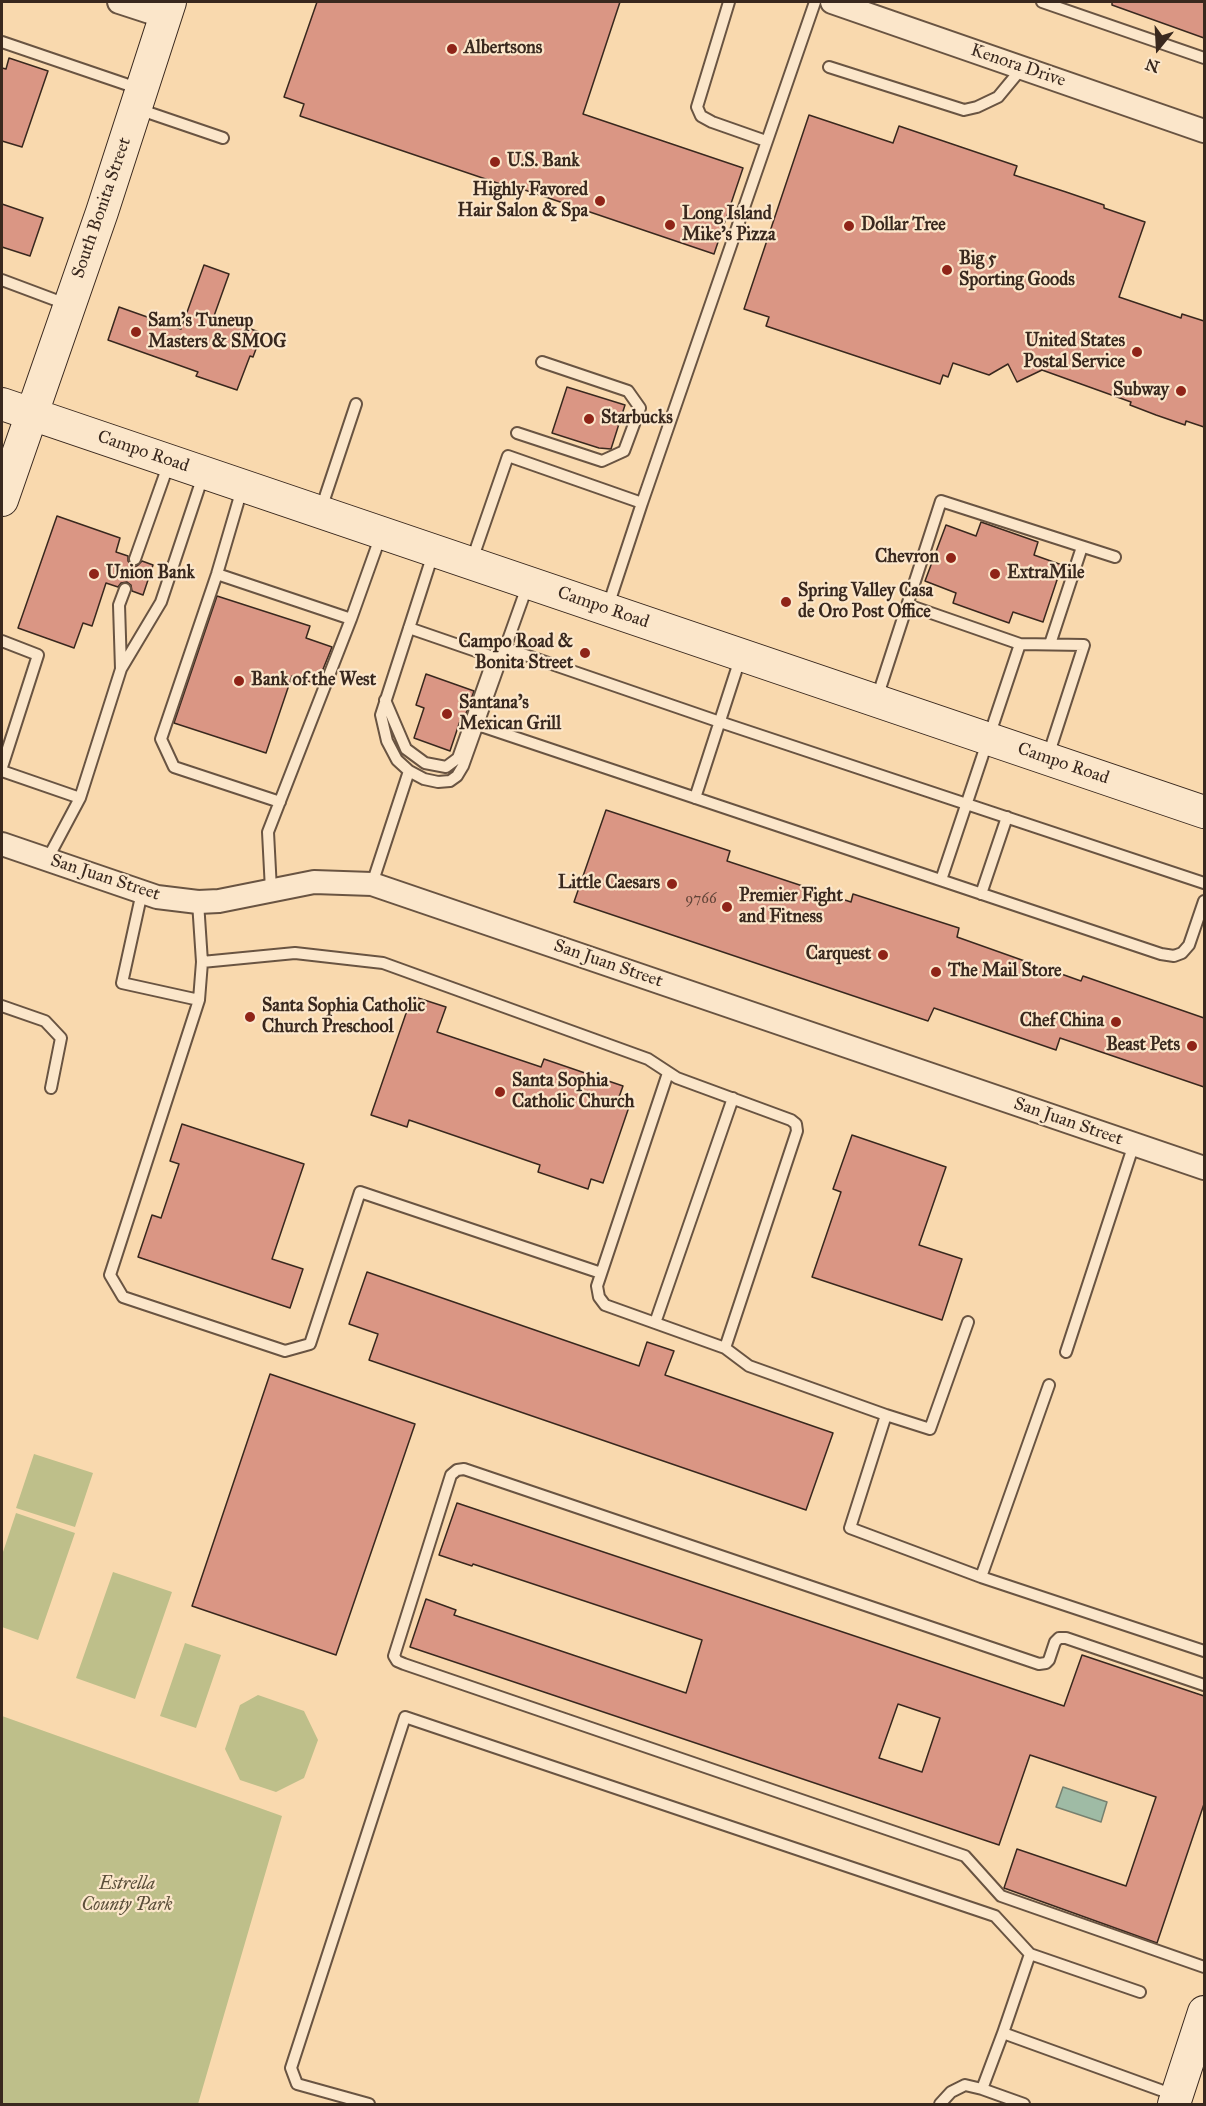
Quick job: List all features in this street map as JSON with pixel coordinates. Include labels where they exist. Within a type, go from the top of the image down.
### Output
[{"type":"main road","name":"South Bonita Street","points":[[3,492],[32,414],[168,9]]},
{"type":"main road","name":"Campo Road","points":[[2,404],[1204,812]]},
{"type":"main road","points":[[1175,2100],[1204,2012]]},
{"type":"street","points":[[119,2],[168,9]]},
{"type":"street","name":"Kenora Drive","points":[[832,2],[867,7],[1022,68],[1204,131]]},
{"type":"street","name":"San Juan Street","points":[[2,844],[157,897],[198,902],[219,901],[314,882],[372,884],[1204,1168]]},
{"type":"lane","points":[[729,2],[697,107],[701,116],[712,122],[766,141]]},
{"type":"lane","points":[[606,609],[815,2]]},
{"type":"lane","points":[[1042,2],[1204,58]]},
{"type":"lane","points":[[2,42],[139,99],[223,138]]},
{"type":"lane","points":[[829,67],[964,110],[977,107],[998,97],[1022,68]]},
{"type":"lane","points":[[2,280],[69,305]]},
{"type":"lane","points":[[517,434],[602,461],[624,451],[640,408],[628,391],[542,362]]},
{"type":"lane","points":[[320,512],[356,404]]},
{"type":"lane","points":[[471,564],[508,456],[642,503]]},
{"type":"lane","points":[[135,559],[170,461]]},
{"type":"lane","points":[[46,860],[80,798],[122,669],[161,602],[204,473]]},
{"type":"lane","points":[[243,486],[217,574],[161,739],[174,767],[280,802]]},
{"type":"lane","points":[[876,701],[941,501],[1115,557]]},
{"type":"lane","points":[[271,890],[268,832],[382,533]]},
{"type":"lane","points":[[1050,644],[1082,547]]},
{"type":"lane","points":[[434,551],[381,715],[387,741],[397,760],[409,771],[424,779],[438,782],[450,781],[457,776],[478,725],[497,659]]},
{"type":"lane","points":[[217,574],[351,619]]},
{"type":"lane","points":[[385,700],[406,749],[425,763],[446,767],[458,758],[497,659],[505,648],[528,583]]},
{"type":"lane","points":[[122,669],[119,605],[125,589]]},
{"type":"lane","points":[[908,605],[1020,644],[1084,645],[1047,759]]},
{"type":"lane","points":[[409,628],[497,659]]},
{"type":"lane","points":[[2,641],[38,655],[2,769],[80,798]]},
{"type":"lane","points":[[942,880],[1020,644]]},
{"type":"lane","points":[[505,648],[1204,884]]},
{"type":"lane","points":[[695,798],[742,655]]},
{"type":"lane","points":[[478,725],[1161,954],[1174,956],[1182,953],[1189,945],[1204,901]]},
{"type":"lane","points":[[372,884],[409,771]]},
{"type":"lane","points":[[981,894],[1007,817]]},
{"type":"lane","points":[[142,892],[122,983],[199,1000]]},
{"type":"lane","points":[[198,902],[202,962],[199,1000],[110,1275],[123,1297],[285,1351],[310,1344],[360,1191],[601,1273]]},
{"type":"lane","points":[[202,962],[295,953],[383,963],[648,1059],[668,1073],[791,1120],[796,1124],[797,1131],[725,1348]]},
{"type":"lane","points":[[2,1006],[45,1021],[61,1038],[51,1088]]},
{"type":"lane","points":[[668,1073],[597,1286],[599,1297],[605,1305],[725,1348],[749,1366],[930,1429],[968,1322]]},
{"type":"lane","points":[[655,1323],[733,1098]]},
{"type":"lane","points":[[1066,1352],[1134,1144]]},
{"type":"lane","points":[[981,1577],[1049,1385]]},
{"type":"lane","points":[[886,1415],[850,1528],[981,1577],[1204,1651]]},
{"type":"lane","points":[[1204,1685],[1066,1638],[1059,1638],[1055,1642],[1049,1660],[1039,1664],[464,1469],[451,1474],[394,1656],[397,1661],[404,1664],[965,1856],[1000,1896],[1204,1967]]},
{"type":"lane","points":[[369,2104],[297,2084],[291,2068],[405,1717],[995,1916],[1030,1954],[1140,1992]]},
{"type":"lane","points":[[982,2089],[1030,1954]]},
{"type":"lane","points":[[1003,2033],[1175,2100]]},
{"type":"lane","points":[[940,2104],[951,2092],[965,2085],[1024,2104]]},
{"type":"green space","points":[[34,1454],[93,1473],[75,1527],[16,1508]]},
{"type":"green space","points":[[16,1513],[75,1533],[38,1640],[2,1627],[2,1555]]},
{"type":"green space","points":[[113,1572],[172,1592],[135,1699],[76,1678]]},
{"type":"green space","points":[[185,1643],[221,1655],[196,1728],[160,1716]]},
{"type":"green space","points":[[258,1695],[304,1711],[318,1740],[304,1778],[276,1792],[240,1780],[225,1749],[240,1705]]},
{"type":"green space","name":"Estrella County Park","points":[[2,1716],[282,1816],[198,2104],[2,2104]]},
{"type":"shaded area","points":[[1063,1787],[1107,1802],[1101,1822],[1056,1807]]},
{"type":"building","name":"Albertsons","points":[[317,2],[620,2],[583,114],[743,168],[714,254],[300,116],[304,104],[284,97]]},
{"type":"building","points":[[1112,2],[1204,2],[1204,38],[1112,5]]},
{"type":"building","points":[[9,58],[48,71],[22,147],[2,141],[2,68],[6,69]]},
{"type":"building","points":[[809,115],[893,143],[899,126],[1017,166],[1014,175],[1104,205],[1104,208],[1145,222],[1119,297],[1181,318],[1182,314],[1204,321],[1204,427],[1186,421],[1185,425],[1156,415],[1130,405],[1131,402],[1042,370],[1017,382],[1008,364],[989,375],[953,363],[948,377],[943,375],[940,384],[766,326],[769,317],[744,309]]},
{"type":"building","points":[[2,204],[43,218],[30,256],[2,247]]},
{"type":"building","points":[[204,265],[229,274],[214,316],[262,333],[237,390],[196,376],[198,372],[108,340],[119,307],[181,329]]},
{"type":"building","name":"Starbucks","points":[[567,387],[625,405],[611,449],[599,448],[552,433]]},
{"type":"building","name":"Union Bank","points":[[57,516],[120,538],[116,552],[128,556],[128,561],[132,566],[137,566],[142,561],[153,565],[143,595],[132,591],[131,585],[127,582],[121,583],[118,587],[106,583],[92,626],[83,623],[74,648],[18,628]]},
{"type":"building","points":[[981,522],[1038,542],[1034,555],[1062,565],[1043,622],[1013,612],[1009,623],[953,603],[956,593],[925,581],[946,525],[976,536]]},
{"type":"building","name":"Bank of the West","points":[[217,596],[310,626],[306,638],[332,647],[317,684],[292,676],[266,753],[174,723]]},
{"type":"building","name":"Santana's Mexican Grill","points":[[426,674],[474,691],[463,722],[460,721],[450,751],[414,738],[424,708],[416,705]]},
{"type":"building","points":[[606,810],[730,851],[727,861],[851,902],[853,894],[959,928],[957,937],[1081,981],[1083,976],[1204,1018],[1204,1087],[1060,1038],[1056,1050],[934,1008],[928,1021],[574,902]]},
{"type":"building","name":"Santa Sophia Catholic Church","points":[[412,996],[446,1007],[437,1032],[541,1067],[544,1059],[623,1086],[619,1097],[631,1101],[603,1183],[591,1179],[588,1189],[538,1172],[540,1165],[409,1120],[407,1127],[371,1115]]},
{"type":"building","points":[[182,1124],[304,1164],[272,1259],[303,1269],[290,1308],[138,1257],[152,1215],[161,1218],[179,1164],[170,1161]]},
{"type":"building","points":[[852,1135],[946,1167],[919,1245],[962,1259],[942,1320],[812,1277],[841,1192],[833,1189]]},
{"type":"building","points":[[367,1272],[639,1366],[647,1342],[674,1351],[665,1375],[833,1433],[806,1510],[369,1360],[378,1334],[349,1324]]},
{"type":"building","points":[[270,1374],[415,1424],[336,1655],[192,1606]]},
{"type":"building","points":[[457,1503],[1064,1706],[1082,1655],[1204,1696],[1204,1804],[1157,1943],[1004,1888],[1017,1849],[1126,1886],[1156,1797],[1030,1755],[999,1845],[410,1647],[426,1599],[456,1610],[454,1615],[686,1693],[702,1640],[473,1564],[472,1566],[439,1555]],"holes":[[[898,1704],[940,1718],[922,1772],[879,1758]]]},
{"type":"place","name":"Albertsons","points":[[452,49]]},
{"type":"place","name":"U.S. Bank","points":[[495,162]]},
{"type":"place","name":"Highly Favored Hair Salon & Spa","points":[[600,201]]},
{"type":"place","name":"Long Island Mike's Pizza","points":[[670,225]]},
{"type":"place","name":"Dollar Tree","points":[[849,226]]},
{"type":"place","name":"Big 5 Sporting Goods","points":[[947,270]]},
{"type":"place","name":"Sam's Tuneup Masters & SMOG","points":[[136,332]]},
{"type":"place","name":"United States Postal Service","points":[[1137,352]]},
{"type":"place","name":"Subway","points":[[1181,391]]},
{"type":"place","name":"Starbucks","points":[[589,419]]},
{"type":"place","name":"Chevron","points":[[951,558]]},
{"type":"place","name":"Union Bank","points":[[94,574]]},
{"type":"place","name":"ExtraMile","points":[[995,574]]},
{"type":"place","name":"Spring Valley Casa de Oro Post Office","points":[[786,602]]},
{"type":"place","name":"Campo Road & Bonita Street","points":[[585,653]]},
{"type":"place","name":"Bank of the West","points":[[239,681]]},
{"type":"place","name":"Santana's Mexican Grill","points":[[447,714]]},
{"type":"place","name":"Little Caesars","points":[[672,884]]},
{"type":"place","name":"Premier Fight and Fitness","points":[[727,907]]},
{"type":"place","name":"Carquest","points":[[883,955]]},
{"type":"place","name":"The Mail Store","points":[[936,972]]},
{"type":"place","name":"Santa Sophia Catholic Church Preschool","points":[[250,1017]]},
{"type":"place","name":"Chef China","points":[[1116,1022]]},
{"type":"place","name":"Beast Pets","points":[[1192,1046]]},
{"type":"place","name":"Santa Sophia Catholic Church","points":[[500,1092]]}]
